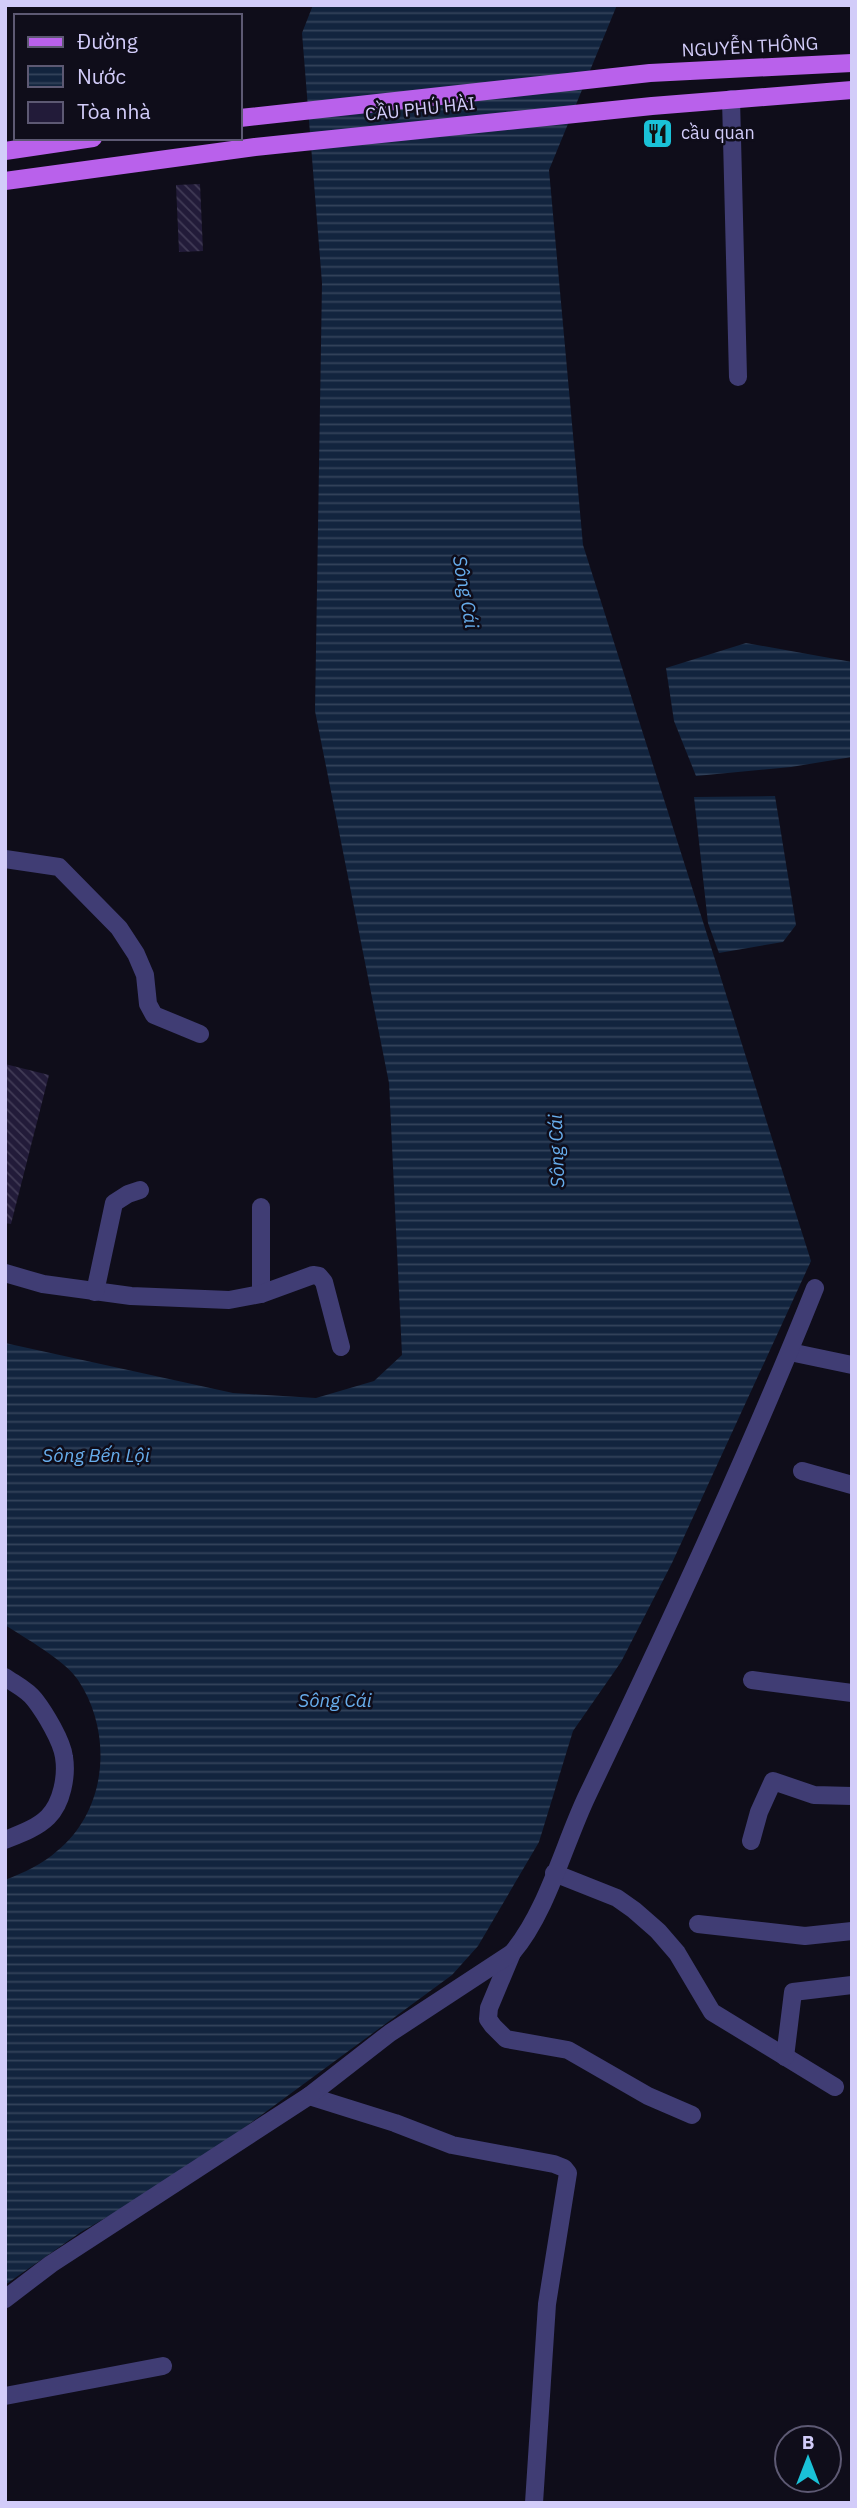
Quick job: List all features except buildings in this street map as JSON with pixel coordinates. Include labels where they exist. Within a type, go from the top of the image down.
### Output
[{"type":"main road","name":"NGUYỄN THÔNG","points":[[650,73],[852,63]]},
{"type":"main road","name":"CẦU PHÚ HÀI","points":[[242,118],[650,73]]},
{"type":"main road","points":[[731,99],[852,90]]},
{"type":"main road","name":"CẦU PHÚ HÀI","points":[[5,181],[255,147],[731,99]]},
{"type":"main road","points":[[5,151],[79,140]]},
{"type":"street","points":[[731,99],[738,377]]},
{"type":"street","points":[[5,859],[59,867],[119,928],[136,954],[145,975],[148,1004],[154,1015],[200,1034]]},
{"type":"street","points":[[95,1292],[114,1203],[141,1190]]},
{"type":"street","points":[[261,1207],[261,1294]]},
{"type":"street","points":[[5,1273],[43,1284],[95,1292],[229,1300],[261,1294],[313,1275],[319,1276],[324,1282],[341,1347]]},
{"type":"street","points":[[5,2299],[94,2236],[309,2096],[390,2033],[512,1953],[524,1939],[790,1352],[815,1288]]},
{"type":"street","points":[[790,1352],[852,1365]]},
{"type":"street","points":[[802,1472],[852,1485]]},
{"type":"street","points":[[5,1677],[34,1697],[51,1725],[64,1755],[64,1780],[58,1805],[47,1818],[25,1832],[5,1840]]},
{"type":"street","points":[[752,1680],[852,1693]]},
{"type":"street","points":[[751,1840],[759,1812],[773,1781],[814,1795],[852,1796]]},
{"type":"street","points":[[554,1873],[617,1898],[634,1910],[658,1931],[677,1953],[712,2012],[835,2087]]},
{"type":"street","points":[[698,1924],[805,1936],[852,1931]]},
{"type":"street","points":[[512,1953],[489,2008],[488,2019],[506,2039],[568,2050],[648,2096],[692,2115]]},
{"type":"street","points":[[786,2057],[793,1992],[852,1985]]},
{"type":"street","points":[[309,2096],[395,2123],[452,2145],[554,2164],[568,2173],[547,2304],[534,2503]]},
{"type":"street","points":[[5,2396],[163,2366]]},
{"type":"water","name":"Sông Cái","points":[[313,5],[617,5],[549,170],[583,545],[811,1261],[672,1563],[621,1662],[573,1731],[539,1842],[478,1946],[452,1975],[177,2177],[81,2232],[5,2285],[5,1880],[46,1860],[74,1834],[87,1814],[95,1793],[100,1770],[100,1746],[97,1723],[78,1680],[55,1658],[5,1625],[5,1343],[233,1393],[316,1398],[374,1381],[402,1355],[389,1083],[315,711],[322,283],[302,33]]},
{"type":"water","points":[[746,643],[852,662],[852,757],[791,767],[696,776],[674,721],[666,668]]},
{"type":"water","points":[[775,796],[796,925],[783,942],[719,953],[708,923],[694,797]]},
{"type":"place","name":"cầu quan","points":[[658,133]]},
{"type":"water label","name":"Sông Bến Lội","points":[[96,1455]]}]
